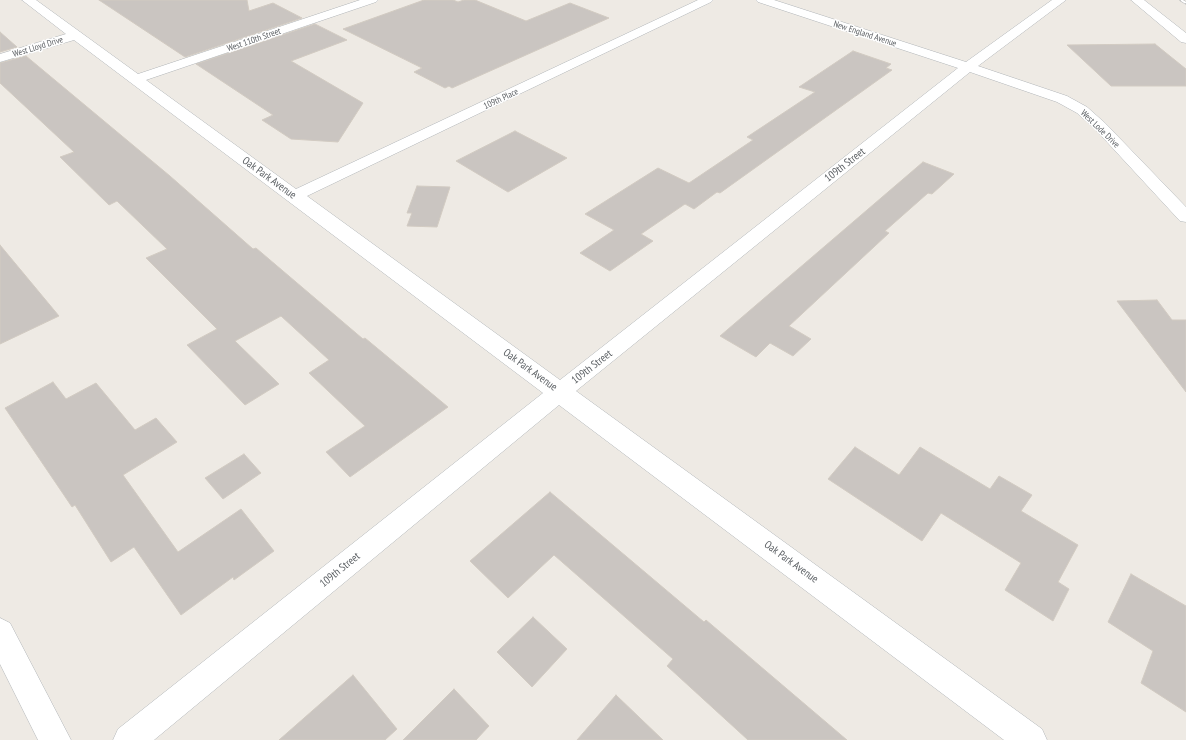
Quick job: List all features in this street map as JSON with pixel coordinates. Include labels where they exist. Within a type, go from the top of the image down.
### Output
[{"type":"street","name":"West 110th Street","points":[[136,79],[372,0]]},
{"type":"street","name":"109th Place","points":[[294,196],[707,0]]},
{"type":"street","name":"New England Avenue","points":[[762,0],[968,67]]},
{"type":"street","name":"109th Street","points":[[129,740],[560,392],[968,67],[1060,0]]},
{"type":"street","points":[[1138,0],[1186,39]]},
{"type":"street","name":"Oak Park Avenue","points":[[37,1],[76,35],[1031,740]]},
{"type":"street","name":"West Lloyd Drive","points":[[0,58],[76,35]]},
{"type":"street","name":"West Lode Drive","points":[[968,67],[1040,90],[1082,110],[1100,126],[1186,218]]},
{"type":"street","points":[[0,633],[55,740]]},
{"type":"building","points":[[99,0],[247,0],[249,11],[273,3],[302,18],[185,57]]},
{"type":"building","points":[[424,0],[453,0],[458,2],[464,0],[475,0],[526,21],[570,3],[609,18],[452,88],[449,86],[445,88],[414,72],[422,68],[343,29]]},
{"type":"building","points":[[315,24],[347,40],[291,61],[363,103],[338,142],[291,139],[262,120],[273,115],[196,64]]},
{"type":"building","points":[[0,32],[17,47],[0,52]]},
{"type":"building","points":[[1155,44],[1186,69],[1186,86],[1111,86],[1067,45]]},
{"type":"building","points":[[853,51],[891,64],[886,68],[892,70],[720,193],[717,192],[694,209],[685,204],[641,234],[653,241],[610,271],[580,253],[614,230],[585,214],[658,168],[689,183],[753,140],[747,137],[815,92],[799,87]]},
{"type":"building","points":[[26,56],[170,176],[253,249],[256,248],[363,339],[365,338],[448,407],[350,477],[326,452],[365,426],[309,373],[329,360],[281,316],[235,341],[279,384],[245,405],[187,345],[217,329],[146,258],[167,249],[117,201],[109,205],[60,157],[74,152],[0,83],[0,63]]},
{"type":"building","points":[[515,131],[567,158],[508,192],[456,161]]},
{"type":"building","points":[[923,162],[954,174],[932,194],[928,193],[885,231],[889,233],[789,326],[811,339],[793,356],[770,343],[756,357],[720,336]]},
{"type":"building","points":[[417,186],[450,187],[437,227],[407,226],[412,213],[407,213]]},
{"type":"building","points":[[0,245],[59,316],[0,344]]},
{"type":"building","points":[[1157,300],[1172,320],[1186,320],[1186,392],[1117,301]]},
{"type":"building","points":[[53,382],[66,399],[96,383],[135,430],[156,418],[177,442],[123,475],[178,552],[241,509],[274,551],[234,580],[233,577],[181,615],[134,547],[111,562],[75,505],[72,507],[5,408]]},
{"type":"building","points":[[855,447],[899,475],[920,447],[990,489],[999,476],[1032,495],[1021,511],[1078,545],[1058,582],[1069,589],[1053,621],[1005,590],[1021,563],[941,513],[922,541],[828,479]]},
{"type":"building","points":[[244,454],[261,473],[223,499],[205,478]]},
{"type":"building","points":[[550,492],[704,622],[706,620],[847,740],[748,740],[667,666],[673,659],[554,555],[508,598],[470,561]]},
{"type":"building","points":[[1131,574],[1186,606],[1186,712],[1141,683],[1153,651],[1108,622]]},
{"type":"building","points":[[533,617],[567,649],[532,687],[497,652]]},
{"type":"building","points":[[353,675],[397,729],[385,740],[279,740]]},
{"type":"building","points":[[454,689],[489,726],[476,740],[403,740]]},
{"type":"building","points":[[616,695],[663,740],[577,740]]},
{"type":"railway","points":[[1181,0],[1186,3]]}]
